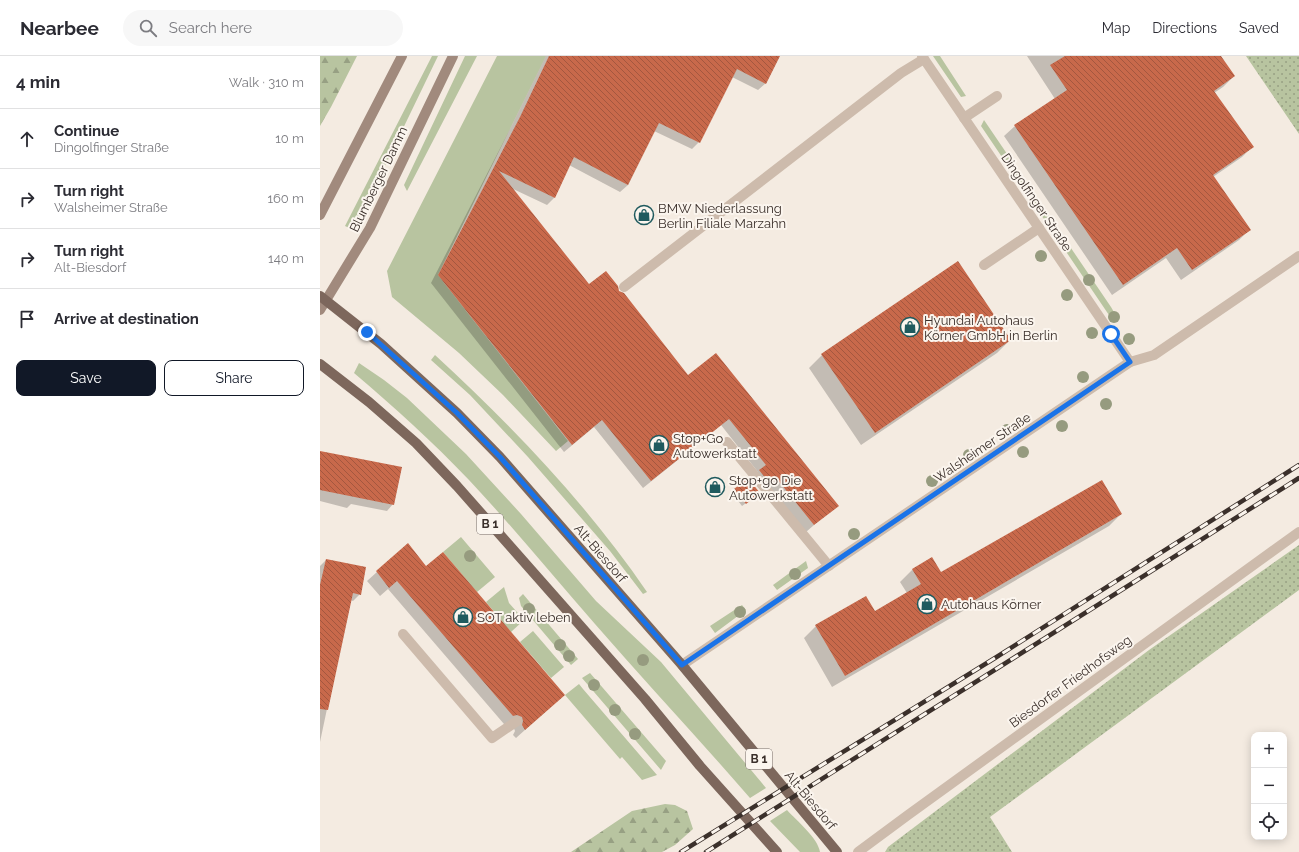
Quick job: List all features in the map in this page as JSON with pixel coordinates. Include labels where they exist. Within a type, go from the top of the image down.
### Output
[{"type":"main road","points":[[320,215],[402,56]]},
{"type":"main road","name":"Blumberger Damm","points":[[320,310],[323,298],[370,228],[453,56]]},
{"type":"main road","name":"Alt-Biesdorf","points":[[323,298],[381,344],[457,413],[500,457],[682,665],[837,852]]},
{"type":"main road","name":"B 1","points":[[320,364],[369,402],[416,443],[452,481],[645,699],[700,766],[777,852]]},
{"type":"street","name":"Dingolfinger Straße","points":[[923,58],[1130,362]]},
{"type":"street","points":[[624,287],[901,73],[923,58]]},
{"type":"street","points":[[964,118],[997,96]]},
{"type":"street","points":[[984,265],[1039,228]]},
{"type":"street","name":"Walsheimer Straße","points":[[682,665],[1130,362],[1154,355],[1299,256]]},
{"type":"street","points":[[727,442],[829,566]]},
{"type":"street","name":"Biesdorfer Friedhofsweg","points":[[858,852],[959,777],[1299,532]]},
{"type":"street","points":[[403,634],[492,738],[517,721]]},
{"type":"green space","points":[[320,56],[357,56],[320,126]]},
{"type":"green space","points":[[432,56],[438,56],[354,230],[345,226]]},
{"type":"green space","points":[[465,56],[477,56],[407,191],[404,185]]},
{"type":"green space","points":[[497,56],[546,56],[438,275],[568,441],[556,451],[503,395],[459,353],[392,297],[387,271]]},
{"type":"green space","points":[[933,56],[940,56],[966,96],[961,97]]},
{"type":"green space","points":[[1246,56],[1299,56],[1299,134]]},
{"type":"green space","points":[[984,120],[1111,307],[1118,319],[1116,321],[1113,321],[981,126]]},
{"type":"green space","points":[[435,355],[521,438],[574,497],[600,528],[647,592],[643,594],[610,551],[528,457],[470,395],[431,360]]},
{"type":"green space","points":[[359,363],[407,398],[466,454],[521,514],[596,601],[661,662],[766,788],[750,798],[614,646],[469,480],[413,425],[354,373]]},
{"type":"green space","points":[[461,537],[495,577],[477,592],[443,552]]},
{"type":"green space","points":[[1299,545],[1299,590],[990,817],[1012,852],[885,852],[888,847],[1149,650]]},
{"type":"green space","points":[[806,561],[808,568],[777,590],[773,585]]},
{"type":"green space","points":[[504,587],[509,603],[524,620],[511,632],[486,602]]},
{"type":"green space","points":[[523,594],[578,659],[571,665],[521,606],[519,598]]},
{"type":"green space","points":[[742,605],[746,610],[715,633],[710,626]]},
{"type":"green space","points":[[533,631],[564,667],[551,678],[520,642]]},
{"type":"green space","points":[[590,673],[666,761],[661,770],[582,678]]},
{"type":"green space","points":[[579,684],[657,775],[642,780],[622,757],[620,759],[565,695]]},
{"type":"green space","points":[[665,804],[675,805],[687,811],[693,829],[675,845],[662,852],[571,852],[632,811]]},
{"type":"green space","points":[[787,810],[811,835],[820,852],[800,852],[770,821]]},
{"type":"building","points":[[549,56],[780,56],[766,84],[737,69],[700,143],[659,123],[628,185],[574,157],[555,198],[499,171],[589,284],[606,271],[618,286],[619,291],[624,293],[688,375],[716,353],[839,506],[814,525],[777,479],[770,484],[759,470],[766,465],[729,419],[651,481],[602,420],[572,445],[438,275],[520,117]]},
{"type":"building","points":[[1065,56],[1221,56],[1235,76],[1214,91],[1254,147],[1213,175],[1251,230],[1192,270],[1177,248],[1123,285],[1014,125],[1067,90],[1050,65]]},
{"type":"building","points":[[958,261],[1011,340],[875,433],[821,354]]},
{"type":"building","points":[[320,451],[402,467],[394,505],[320,490]]},
{"type":"building","points":[[748,478],[760,493],[746,504],[734,489]]},
{"type":"building","name":"Autohaus Körner","points":[[1102,480],[1122,514],[845,676],[815,625],[866,596],[875,611],[921,584],[912,569],[932,557],[941,572]]},
{"type":"building","points":[[408,543],[426,566],[443,552],[565,695],[525,730],[522,725],[522,717],[517,715],[513,716],[397,581],[389,588],[376,571]]},
{"type":"building","points":[[326,559],[366,567],[361,595],[353,593],[328,710],[320,709],[320,585]]},
{"type":"railway","points":[[681,852],[995,658],[1299,465]]},
{"type":"railway","points":[[706,852],[1299,478]]},
{"type":"place","name":"BMW Niederlassung Berlin Filiale Marzahn","points":[[644,215]]},
{"type":"place","name":"Hyundai Autohaus Körner GmbH in Berlin","points":[[910,327]]},
{"type":"place","name":"Stop+Go Autowerkstatt","points":[[659,445]]},
{"type":"place","name":"Stop+go Die Autowerkstatt","points":[[715,487]]},
{"type":"place","name":"Autohaus Körner","points":[[927,604]]},
{"type":"place","name":"SOT aktiv leben","points":[[463,617]]},
{"type":"route","points":[[367,332],[457,413],[500,457],[682,665],[1130,362],[1111,334]]}]
